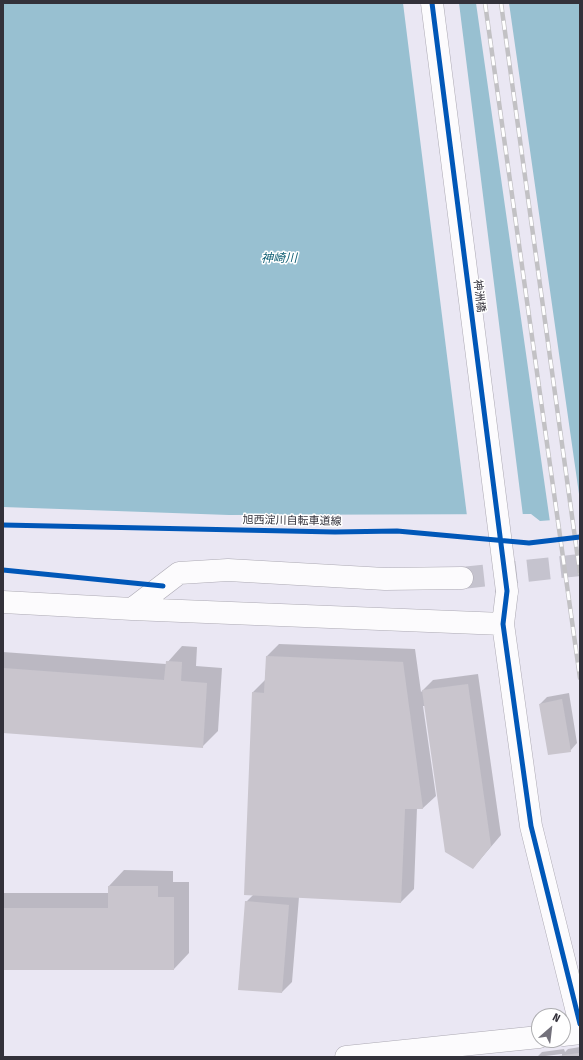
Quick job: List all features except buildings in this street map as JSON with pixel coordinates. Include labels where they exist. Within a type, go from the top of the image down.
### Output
[{"type":"street","name":"神洲橋","points":[[432,3],[507,591],[503,624],[531,826],[580,1024]]},
{"type":"street","points":[[132,609],[179,573],[228,570],[385,579],[462,578]]},
{"type":"street","points":[[3,602],[132,609],[503,624]]},
{"type":"street","points":[[346,1057],[493,1050],[531,1039]]},
{"type":"water","name":"神崎川","points":[[3,3],[580,3],[580,518],[540,521],[531,514],[229,515],[3,507]]},
{"type":"pier","points":[[403,3],[459,3],[523,516],[467,516]]},
{"type":"pier","points":[[476,3],[509,3],[580,501],[580,520],[550,522]]},
{"type":"tunnel","points":[[462,578],[580,565]]},
{"type":"railway","points":[[485,3],[580,678]]},
{"type":"railway","points":[[501,3],[580,574]]},
{"type":"cycle path","points":[[432,3],[507,591],[503,624],[531,826],[580,1024]]},
{"type":"cycle path","name":"旭西淀川自転車道線","points":[[3,525],[335,532],[397,531],[529,543],[580,537]]},
{"type":"cycle path","points":[[3,570],[163,586]]}]
